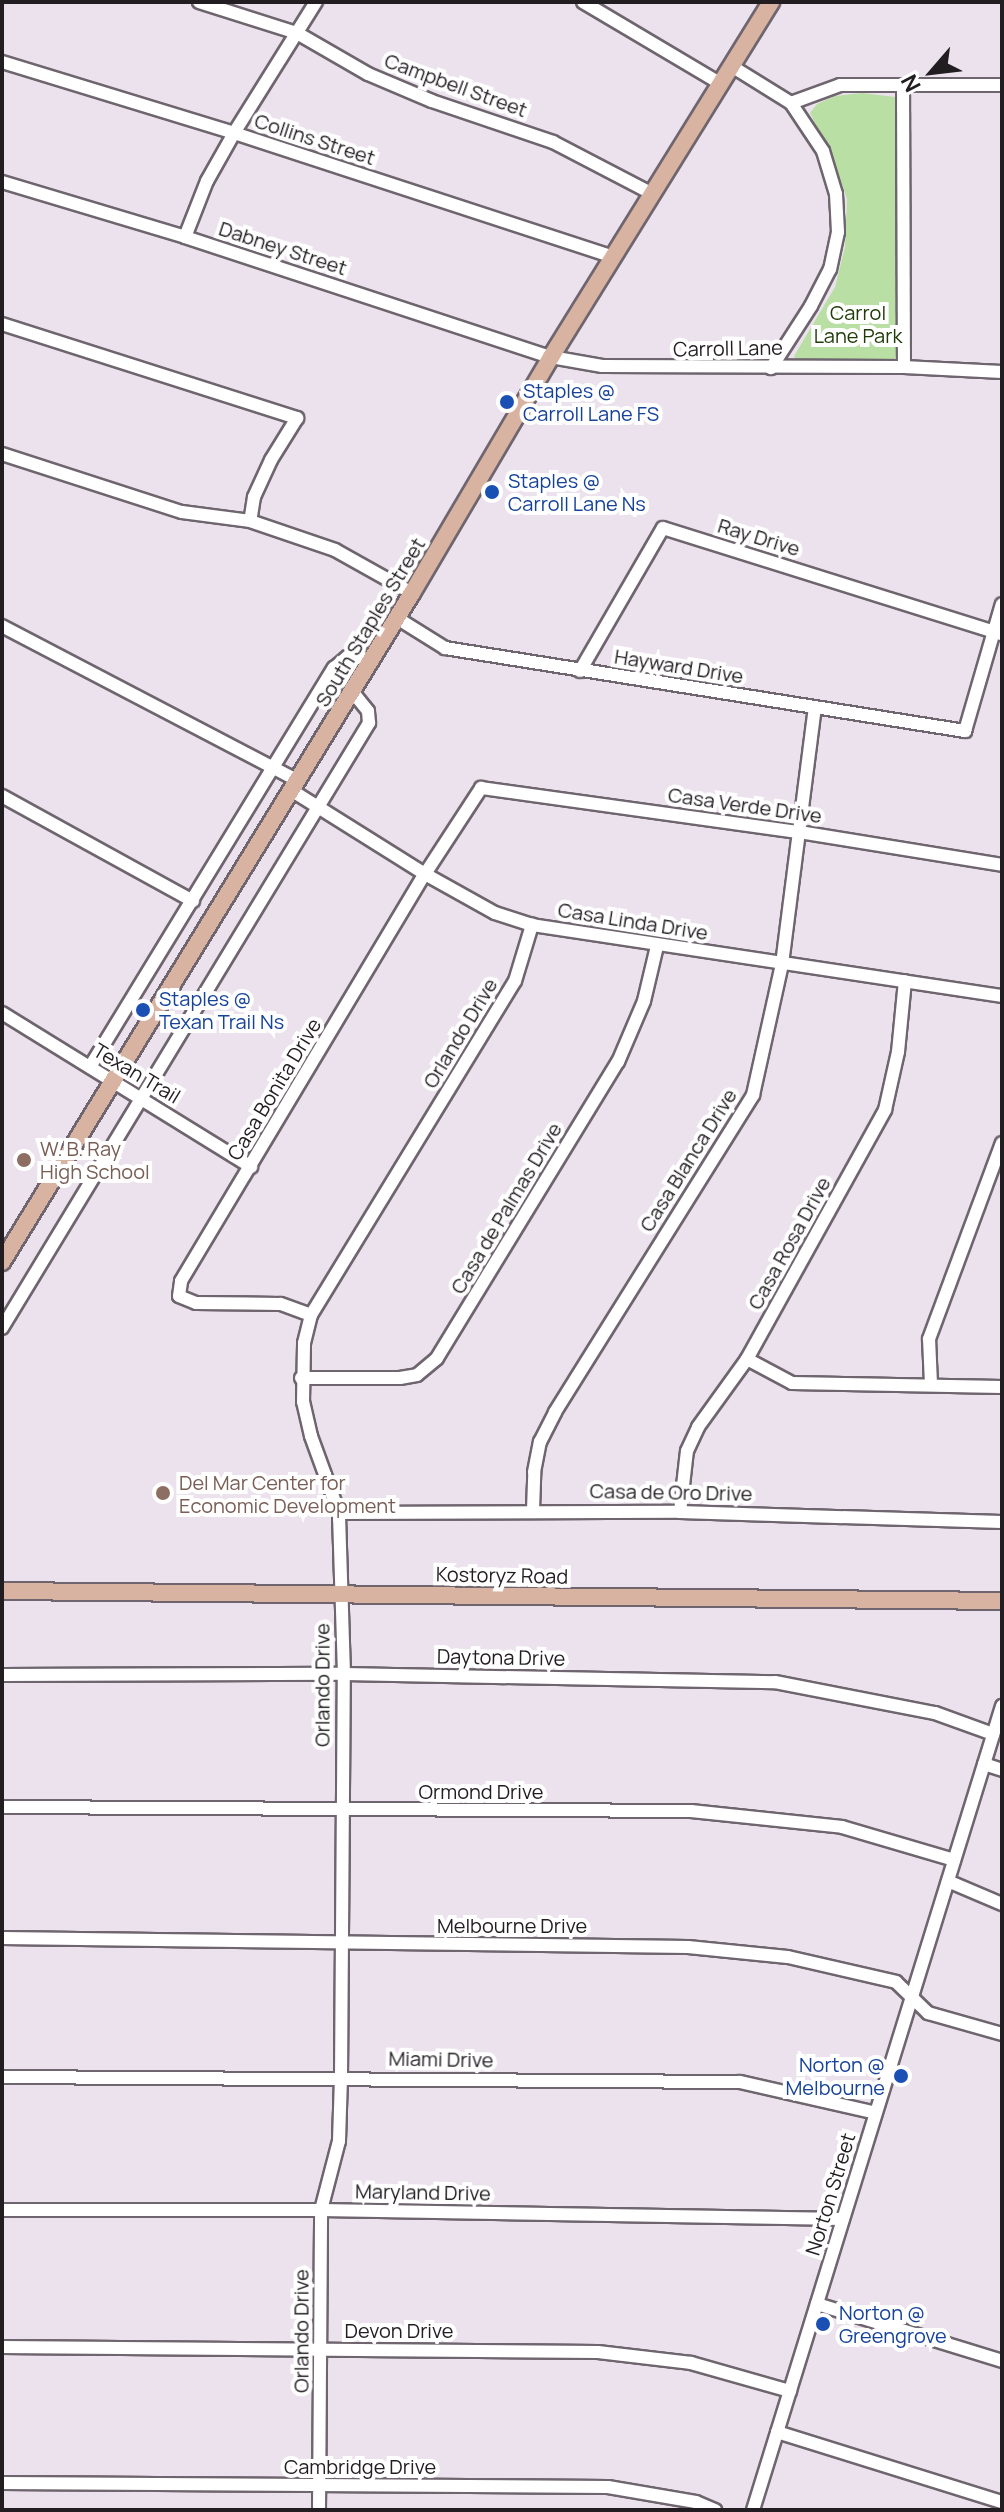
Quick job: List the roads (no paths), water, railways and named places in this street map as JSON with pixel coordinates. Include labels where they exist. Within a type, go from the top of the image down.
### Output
[{"type":"main road","name":"South Staples Street","points":[[2,1262],[397,618],[551,357],[771,2]]},
{"type":"main road","name":"Kostoryz Road","points":[[2,1591],[1002,1601]]},
{"type":"street","name":"Campbell Street","points":[[199,2],[297,33],[368,74],[432,101],[553,142],[653,194]]},
{"type":"street","points":[[185,237],[207,181],[316,2]]},
{"type":"street","points":[[583,2],[721,84]]},
{"type":"street","name":"Collins Street","points":[[2,62],[234,133],[613,257]]},
{"type":"street","points":[[733,67],[791,103],[823,151],[836,194],[838,232],[824,281],[771,368]]},
{"type":"street","points":[[791,103],[840,85],[1002,85]]},
{"type":"street","points":[[903,85],[904,367]]},
{"type":"street","name":"Dabney Street","points":[[2,182],[185,237],[551,357]]},
{"type":"street","points":[[2,324],[297,418],[271,460],[254,497],[250,521]]},
{"type":"street","name":"Carroll Lane","points":[[551,357],[643,369],[904,367],[1002,372]]},
{"type":"street","points":[[2,454],[182,512],[250,521],[335,550],[412,593]]},
{"type":"street","name":"Ray Drive","points":[[580,671],[663,528],[998,633]]},
{"type":"street","points":[[998,633],[1002,604]]},
{"type":"street","name":"Hayward Drive","points":[[397,618],[445,648],[965,731],[998,633]]},
{"type":"street","name":"Casa Linda Drive","points":[[2,626],[274,768],[318,807],[425,874],[495,913],[532,925],[657,946],[1002,996]]},
{"type":"street","points":[[90,1067],[334,668],[347,657],[371,659]]},
{"type":"street","points":[[2,1328],[369,723],[368,711],[352,691]]},
{"type":"street","name":"Casa Blanca Drive","points":[[533,1510],[534,1472],[540,1442],[555,1412],[753,1095],[782,964],[815,707]]},
{"type":"street","name":"Casa Verde Drive","points":[[481,788],[799,832],[1002,865]]},
{"type":"street","name":"Casa Bonita Drive","points":[[311,1315],[280,1304],[196,1303],[179,1296],[181,1281],[425,874],[481,788]]},
{"type":"street","points":[[2,796],[193,901]]},
{"type":"street","name":"Orlando Drive","points":[[319,2510],[321,2210],[339,2141],[341,2078],[344,1674],[339,1513],[311,1436],[301,1378],[311,1315],[515,981],[532,925]]},
{"type":"street","name":"Casa de Palmas Drive","points":[[301,1378],[400,1378],[417,1375],[437,1358],[618,1062],[644,1001],[657,946]]},
{"type":"street","name":"Casa Rosa Drive","points":[[680,1512],[687,1451],[698,1427],[747,1359],[885,1110],[898,1052],[905,981]]},
{"type":"street","name":"Texan Trail","points":[[2,1013],[251,1167]]},
{"type":"street","points":[[931,1384],[929,1339],[1002,1143]]},
{"type":"street","points":[[747,1359],[792,1383],[1002,1387]]},
{"type":"street","name":"Casa de Oro Drive","points":[[339,1513],[533,1510],[1002,1522]]},
{"type":"street","name":"Daytona Drive","points":[[2,1675],[344,1674],[775,1682],[935,1713],[993,1734]]},
{"type":"street","name":"Norton Street","points":[[753,2510],[1002,1706]]},
{"type":"street","points":[[984,1764],[1002,1770]]},
{"type":"street","name":"Ormond Drive","points":[[2,1807],[691,1811],[764,1816],[842,1827],[954,1860]]},
{"type":"street","points":[[948,1881],[1002,1904]]},
{"type":"street","name":"Melbourne Drive","points":[[2,1938],[688,1947],[788,1957],[896,1982],[913,1995],[928,2013],[1002,2034]]},
{"type":"street","name":"Miami Drive","points":[[2,2077],[740,2082],[876,2113]]},
{"type":"street","name":"Maryland Drive","points":[[2,2210],[321,2210],[843,2219]]},
{"type":"street","points":[[817,2304],[1002,2361]]},
{"type":"street","name":"Devon Drive","points":[[2,2347],[598,2352],[691,2363],[790,2391]]},
{"type":"street","points":[[777,2432],[1002,2502]]},
{"type":"street","name":"Cambridge Drive","points":[[2,2483],[608,2487],[696,2502],[715,2510]]},
{"type":"place","name":"Staples @ Carroll Lane FS","points":[[507,402]]},
{"type":"place","name":"Staples @ Carroll Lane Ns","points":[[492,492]]},
{"type":"place","name":"Staples @ Texan Trail Ns","points":[[143,1010]]},
{"type":"place","name":"W. B. Ray High School","points":[[24,1160]]},
{"type":"place","name":"Del Mar Center for Economic Development","points":[[163,1493]]},
{"type":"place","name":"Norton @ Melbourne","points":[[901,2076]]},
{"type":"place","name":"Norton @ Greengrove","points":[[823,2324]]},
{"type":"park label","name":"Carrol Lane Park","points":[[858,324]]}]
